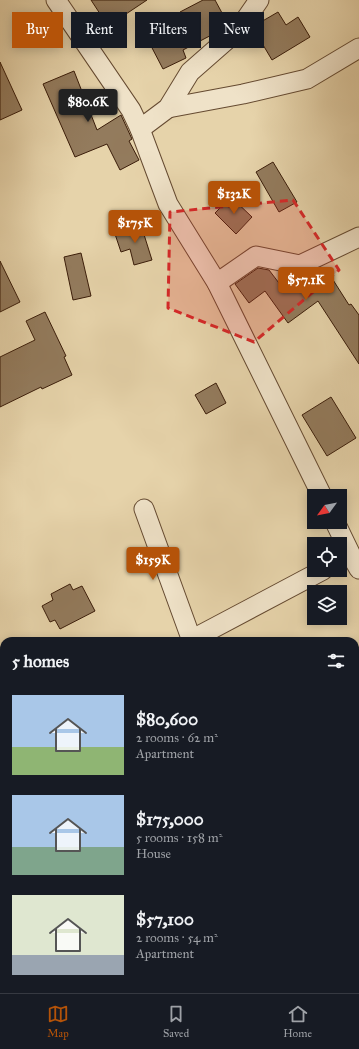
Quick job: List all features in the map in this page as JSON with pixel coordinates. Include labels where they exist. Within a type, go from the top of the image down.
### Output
[{"type":"street","points":[[56,0],[131,110],[140,129],[168,204],[217,284],[319,489]]},
{"type":"street","points":[[140,129],[168,108],[190,72],[239,29],[259,0]]},
{"type":"street","points":[[168,108],[243,94],[307,79],[359,48]]},
{"type":"street","points":[[217,284],[256,256],[300,265],[359,237]]},
{"type":"street","points":[[144,509],[190,637]]},
{"type":"street","points":[[338,529],[352,559]]},
{"type":"street","points":[[197,637],[310,577]]},
{"type":"highlighted area","points":[[293,200],[339,270],[254,342],[168,308],[170,212]]},
{"type":"building","points":[[91,0],[147,0],[127,13],[127,12],[99,12]]},
{"type":"building","points":[[203,0],[215,0],[222,12],[209,12],[209,36],[201,41],[201,12],[180,12]]},
{"type":"building","points":[[278,12],[286,25],[298,17],[310,37],[272,60],[264,47],[264,20]]},
{"type":"building","points":[[152,48],[187,48],[183,50],[186,58],[163,69]]},
{"type":"building","points":[[0,62],[22,110],[0,120]]},
{"type":"building","points":[[74,71],[97,130],[121,115],[132,139],[129,141],[139,160],[120,170],[107,144],[75,157],[43,84]]},
{"type":"building","points":[[273,162],[297,202],[279,212],[256,172]]},
{"type":"building","points":[[231,197],[252,217],[236,234],[215,213]]},
{"type":"building","points":[[141,225],[152,260],[134,265],[130,249],[121,252],[115,234]]},
{"type":"building","points":[[81,253],[91,296],[73,300],[64,257]]},
{"type":"building","points":[[0,261],[20,302],[0,312]]},
{"type":"building","points":[[258,268],[269,270],[282,287],[302,275],[309,273],[317,281],[328,272],[349,305],[351,304],[359,315],[359,364],[318,301],[288,323],[265,291],[249,303],[235,284]]},
{"type":"building","points":[[45,312],[66,356],[64,357],[72,375],[42,389],[41,387],[0,407],[0,357],[35,340],[26,321]]},
{"type":"building","points":[[216,383],[226,403],[206,414],[195,395]]},
{"type":"building","points":[[331,397],[356,438],[327,456],[302,415]]},
{"type":"building","points":[[70,584],[73,590],[82,586],[95,611],[60,629],[55,620],[50,622],[42,606],[53,600],[51,594]]}]
